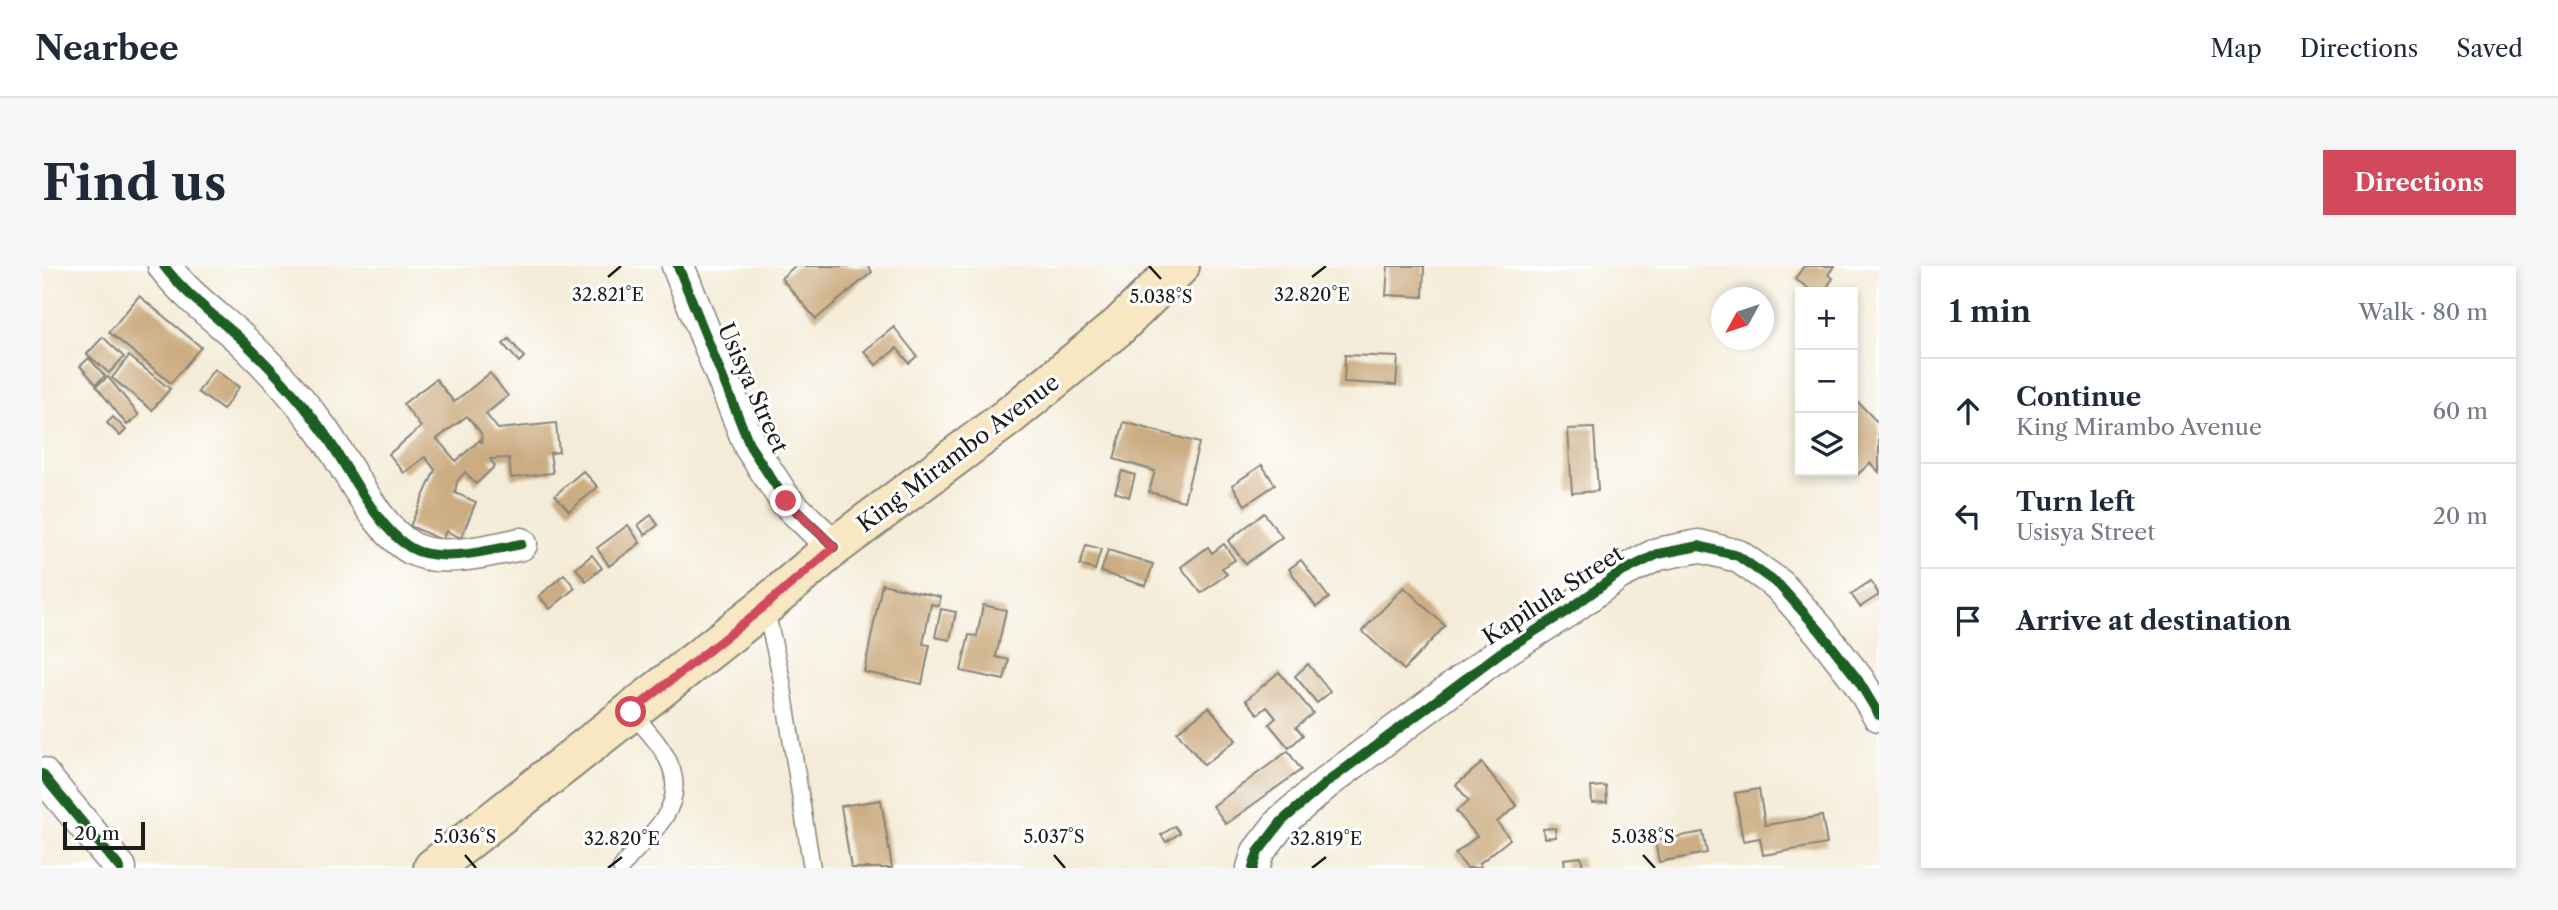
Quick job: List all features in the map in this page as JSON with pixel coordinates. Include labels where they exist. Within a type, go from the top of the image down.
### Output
[{"type":"main road","name":"King Mirambo Avenue","points":[[433,868],[765,606],[834,547],[1008,418],[1119,326],[1180,266]]},
{"type":"street","points":[[164,266],[267,364],[300,401],[338,453],[379,517],[397,538],[414,550],[438,555],[476,553],[521,544]]},
{"type":"street","name":"Usisya Street","points":[[678,266],[750,446],[786,501],[834,547]]},
{"type":"street","name":"Kapilula Street","points":[[1253,868],[1258,852],[1282,821],[1326,783],[1500,653],[1567,611],[1618,574],[1658,554],[1699,546],[1738,556],[1779,584],[1858,680],[1879,715]]},
{"type":"street","points":[[42,774],[120,868]]},
{"type":"lane","points":[[765,606],[781,676],[812,868]]},
{"type":"lane","points":[[621,868],[664,818],[673,797],[675,776],[661,747],[631,712]]},
{"type":"building","points":[[795,266],[868,266],[872,272],[816,319],[781,278]]},
{"type":"building","points":[[1388,266],[1424,266],[1423,297],[1386,295]]},
{"type":"building","points":[[1804,266],[1834,266],[1828,275],[1833,278],[1827,287],[1807,287],[1795,279]]},
{"type":"building","points":[[139,296],[201,347],[171,383],[109,332]]},
{"type":"building","points":[[894,327],[917,356],[909,363],[897,348],[876,365],[864,351]]},
{"type":"building","points":[[103,337],[124,357],[109,373],[87,354]]},
{"type":"building","points":[[509,339],[524,357],[519,362],[503,344]]},
{"type":"building","points":[[1345,355],[1398,357],[1396,385],[1344,382]]},
{"type":"building","points":[[129,356],[170,389],[152,410],[112,378]]},
{"type":"building","points":[[89,358],[105,376],[96,384],[80,366]]},
{"type":"building","points":[[214,369],[239,387],[223,410],[198,392]]},
{"type":"building","points":[[490,373],[508,396],[486,414],[498,429],[556,423],[559,452],[550,453],[553,473],[511,478],[509,458],[490,459],[495,466],[476,484],[465,472],[457,482],[455,493],[476,502],[461,538],[446,531],[442,540],[410,526],[435,470],[425,457],[404,473],[389,454],[421,427],[403,404],[436,379],[454,402]],"holes":[[[467,416],[481,433],[482,443],[480,440],[456,461],[437,439]]]},
{"type":"building","points":[[108,377],[139,415],[127,425],[96,386]]},
{"type":"building","points":[[1858,402],[1879,424],[1879,472],[1870,463],[1858,474]]},
{"type":"building","points":[[113,417],[126,430],[120,436],[107,423]]},
{"type":"building","points":[[1124,422],[1199,443],[1184,501],[1149,492],[1155,471],[1114,459]]},
{"type":"building","points":[[1594,428],[1598,491],[1572,493],[1568,429]]},
{"type":"building","points":[[1262,465],[1275,485],[1245,505],[1232,485]]},
{"type":"building","points":[[583,471],[598,487],[569,511],[555,495]]},
{"type":"building","points":[[1122,471],[1135,475],[1129,497],[1115,492]]},
{"type":"building","points":[[1264,513],[1282,537],[1246,564],[1228,541]]},
{"type":"building","points":[[651,515],[658,525],[645,535],[638,525]]},
{"type":"building","points":[[628,525],[640,543],[609,566],[597,548]]},
{"type":"building","points":[[1224,544],[1235,560],[1222,568],[1227,574],[1201,593],[1181,567],[1208,547],[1212,553]]},
{"type":"building","points":[[1086,545],[1101,549],[1095,570],[1080,565]]},
{"type":"building","points":[[1108,550],[1153,564],[1146,586],[1101,572]]},
{"type":"building","points":[[592,555],[602,568],[586,581],[576,568]]},
{"type":"building","points":[[1301,560],[1329,598],[1316,607],[1289,569]]},
{"type":"building","points":[[564,574],[575,588],[550,609],[539,596]]},
{"type":"building","points":[[1871,581],[1879,595],[1860,607],[1851,594]]},
{"type":"building","points":[[882,584],[940,597],[939,606],[931,604],[923,644],[930,645],[922,684],[864,672]]},
{"type":"building","points":[[1404,587],[1445,626],[1404,670],[1362,631]]},
{"type":"building","points":[[983,605],[1006,610],[996,657],[1009,660],[1004,680],[961,671],[969,635],[977,636]]},
{"type":"building","points":[[941,609],[956,612],[950,640],[935,637]]},
{"type":"building","points":[[1308,664],[1330,692],[1317,703],[1295,676]]},
{"type":"building","points":[[1279,672],[1313,713],[1296,727],[1303,735],[1289,748],[1269,724],[1276,718],[1267,707],[1258,714],[1246,700]]},
{"type":"building","points":[[1209,707],[1236,740],[1204,765],[1177,732]]},
{"type":"building","points":[[1288,751],[1301,770],[1226,824],[1213,806]]},
{"type":"building","points":[[1482,763],[1517,806],[1497,822],[1510,839],[1479,864],[1482,868],[1467,868],[1455,854],[1477,836],[1456,811],[1469,801],[1456,785]]},
{"type":"building","points":[[1606,786],[1607,802],[1592,803],[1591,787]]},
{"type":"building","points":[[1759,789],[1765,825],[1822,816],[1827,844],[1763,855],[1760,838],[1743,841],[1735,793]]},
{"type":"building","points":[[881,800],[892,868],[851,868],[841,806]]},
{"type":"building","points":[[1175,826],[1180,833],[1166,842],[1161,835]]},
{"type":"building","points":[[1555,828],[1556,837],[1544,838],[1543,829]]},
{"type":"building","points":[[1703,832],[1707,853],[1659,862],[1655,841]]},
{"type":"building","points":[[1581,857],[1583,868],[1565,868],[1564,859]]},
{"type":"cycle path","points":[[164,266],[292,392],[329,440],[373,509],[398,538],[411,548],[436,555],[465,554],[521,544]]},
{"type":"cycle path","points":[[678,266],[750,446],[786,501],[834,547]]},
{"type":"cycle path","points":[[1253,868],[1258,852],[1282,821],[1326,783],[1500,653],[1567,611],[1618,574],[1658,554],[1699,546],[1738,556],[1779,585],[1820,631],[1858,680],[1879,715]]},
{"type":"cycle path","points":[[42,774],[120,868]]},
{"type":"route","points":[[631,712],[765,606],[834,547],[786,501]]}]
